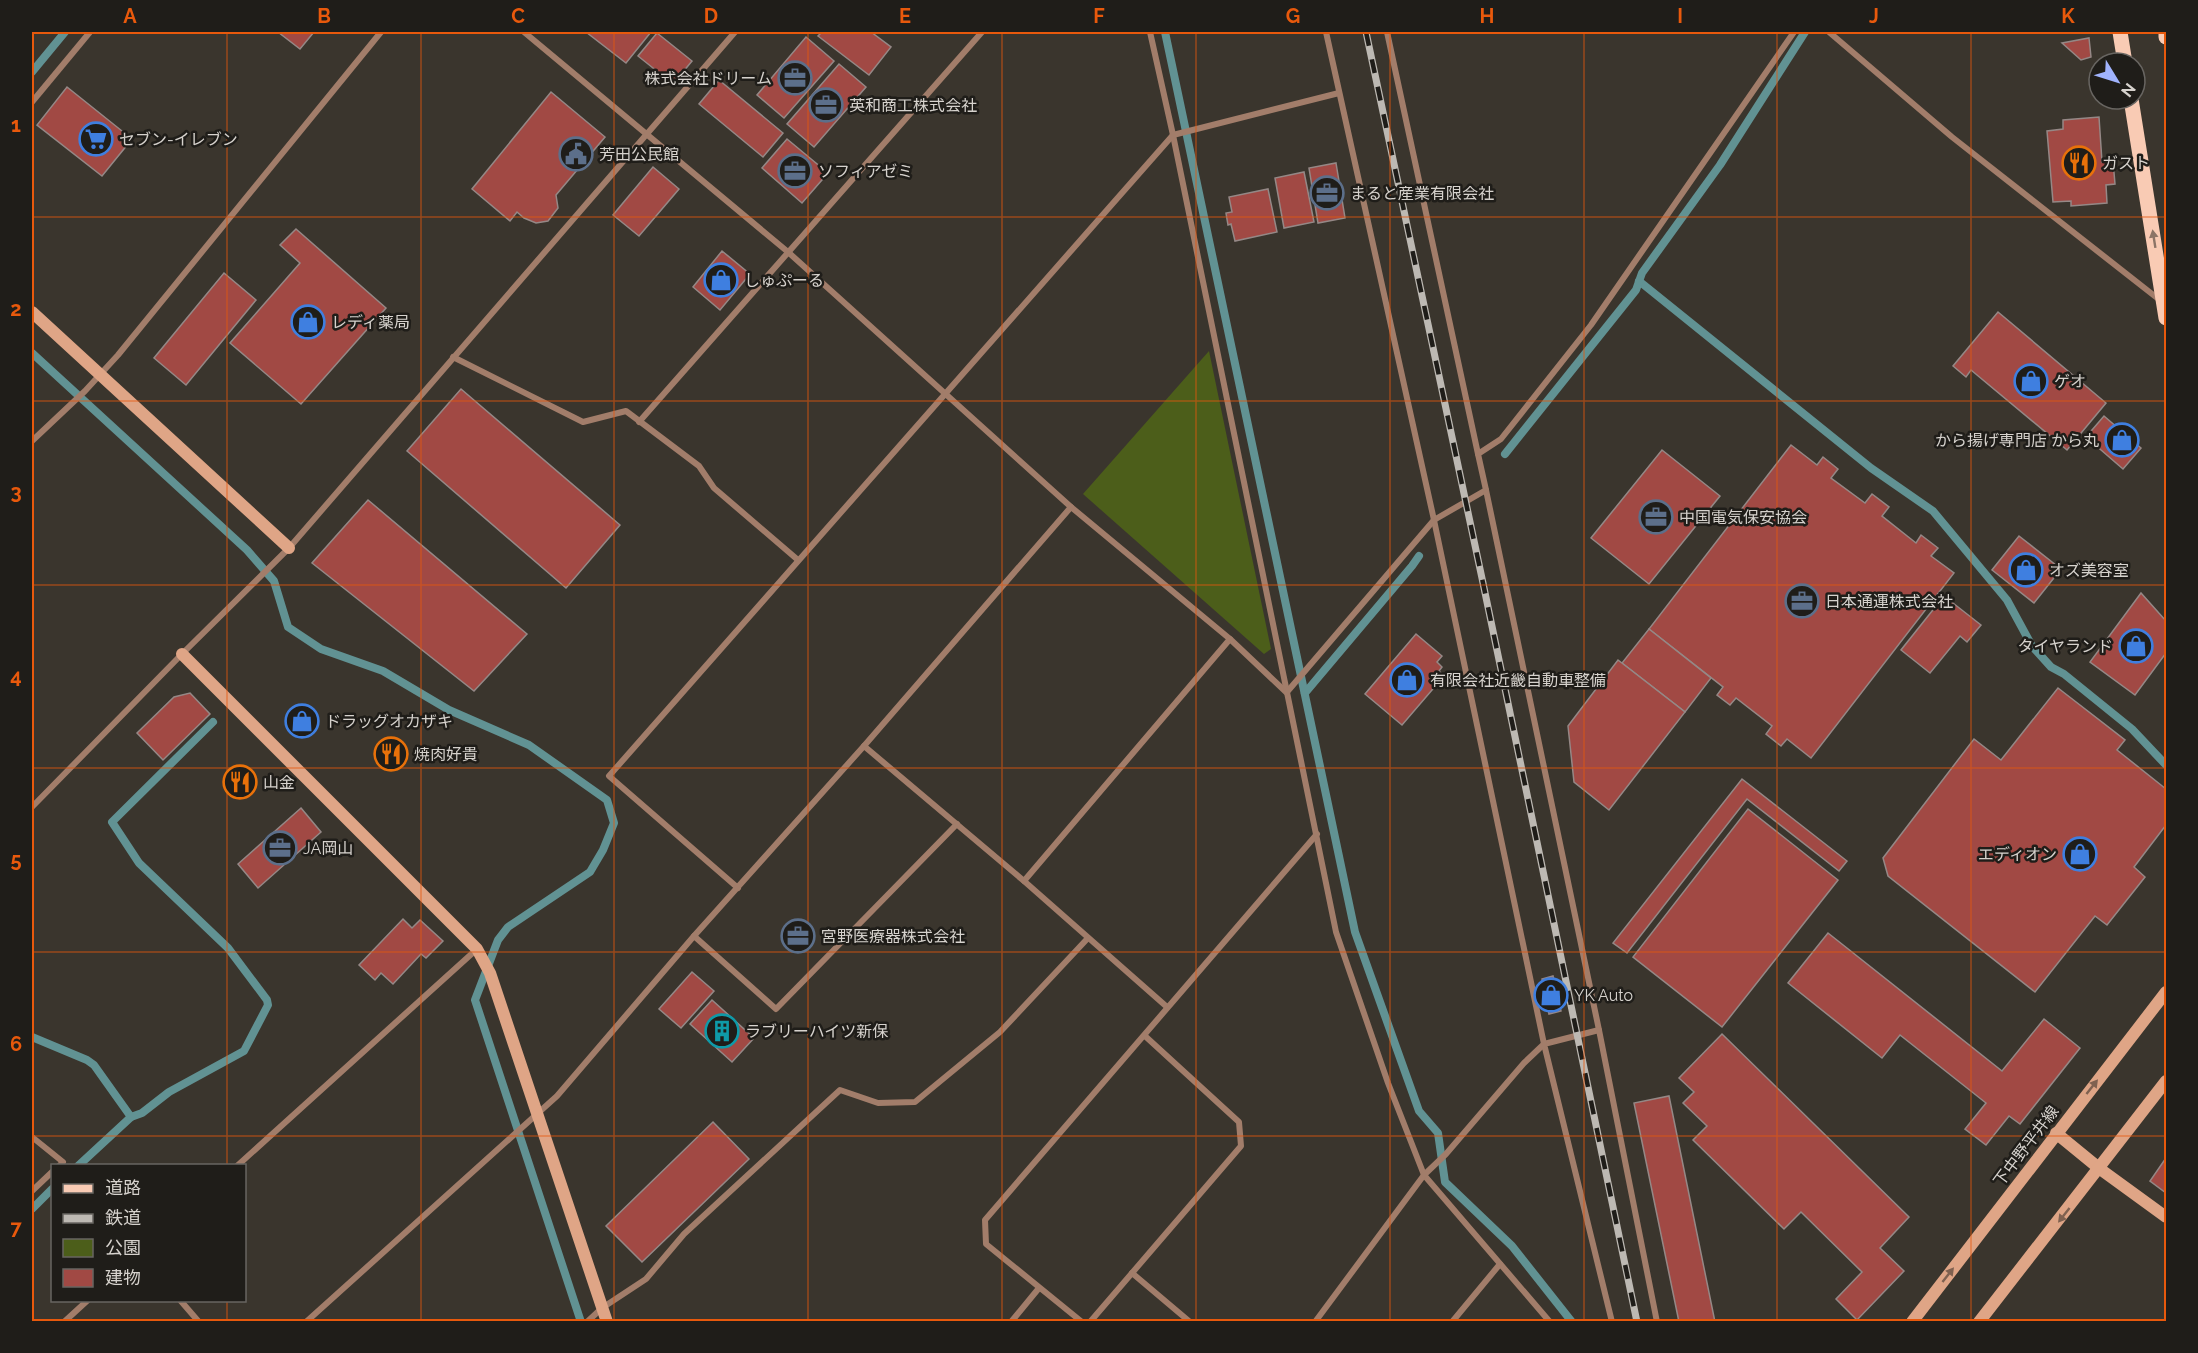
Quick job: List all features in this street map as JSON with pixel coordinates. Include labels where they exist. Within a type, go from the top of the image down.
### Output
[{"type":"main road","points":[[2120,32],[2123,51]]},
{"type":"main road","points":[[2166,32],[2166,37]]},
{"type":"main road","points":[[2133,111],[2166,309]]},
{"type":"street","points":[[32,102],[90,32]]},
{"type":"street","points":[[32,441],[100,374],[381,32]]},
{"type":"street","points":[[524,32],[788,252],[1071,507],[1230,639],[1287,692]]},
{"type":"street","points":[[32,807],[289,548],[735,32]]},
{"type":"street","points":[[639,422],[982,32]]},
{"type":"street","points":[[1150,32],[1336,932],[1388,1083],[1424,1175],[1550,1322]]},
{"type":"street","points":[[1326,32],[1434,520],[1544,1044],[1612,1322]]},
{"type":"street","points":[[1386,32],[1486,490],[1599,1030],[1657,1322]]},
{"type":"street","points":[[1478,454],[1501,439],[1591,325],[1794,32]]},
{"type":"street","points":[[1829,32],[1952,136],[2166,309]]},
{"type":"street","points":[[738,888],[609,776],[944,392],[1173,135],[1339,93]]},
{"type":"street","points":[[32,312],[289,548]]},
{"type":"street","points":[[453,357],[583,422],[626,411],[699,466],[714,488],[798,560]]},
{"type":"street","points":[[1287,692],[1434,520],[1486,490]]},
{"type":"street","points":[[306,1322],[557,1096],[694,936],[864,746],[1071,507]]},
{"type":"street","points":[[1024,881],[1230,639]]},
{"type":"street","points":[[182,654],[477,950],[490,973],[608,1322]]},
{"type":"street","points":[[864,746],[1024,881],[1167,1007]]},
{"type":"street","points":[[694,936],[776,1010],[957,824]]},
{"type":"street","points":[[1082,1322],[986,1244],[986,1220],[1317,834]]},
{"type":"street","points":[[588,1321],[602,1308],[646,1279],[684,1234],[840,1090],[878,1103],[915,1102],[1000,1032],[1088,938]]},
{"type":"street","points":[[239,1164],[477,950]]},
{"type":"street","name":"下中野平井線","points":[[1912,1322],[2166,992]]},
{"type":"street","points":[[1315,1322],[1424,1175],[1446,1154],[1524,1063],[1544,1044],[1599,1030]]},
{"type":"street","points":[[1090,1322],[1241,1146],[1239,1122],[1145,1036]]},
{"type":"street","points":[[1979,1322],[2100,1169],[2166,1081]]},
{"type":"street","points":[[2056,1133],[2100,1169],[2166,1217]]},
{"type":"street","points":[[32,1137],[63,1162],[61,1164]]},
{"type":"street","points":[[32,1191],[51,1173]]},
{"type":"street","points":[[1452,1322],[1500,1264]]},
{"type":"street","points":[[1132,1273],[1190,1322]]},
{"type":"street","points":[[1011,1322],[1039,1288]]},
{"type":"street","points":[[64,1322],[86,1302]]},
{"type":"street","points":[[182,1302],[200,1322]]},
{"type":"green space","points":[[1209,351],[1271,649],[1264,654],[1083,494]]},
{"type":"building","points":[[278,32],[314,32],[300,49]]},
{"type":"building","points":[[586,32],[651,32],[626,63]]},
{"type":"building","points":[[822,32],[871,32],[891,47],[869,75],[818,36]]},
{"type":"building","points":[[657,33],[692,61],[673,84],[638,56]]},
{"type":"building","points":[[806,37],[834,61],[784,118],[757,95]]},
{"type":"building","points":[[2089,38],[2090,51],[2087,51],[2087,58],[2081,60],[2062,43]]},
{"type":"building","points":[[839,64],[866,87],[814,147],[787,124]]},
{"type":"building","points":[[719,80],[783,133],[763,157],[699,104]]},
{"type":"building","points":[[67,87],[132,139],[102,176],[37,125]]},
{"type":"building","points":[[551,92],[605,137],[556,195],[558,208],[548,221],[536,223],[517,212],[510,221],[472,189]]},
{"type":"building","points":[[2099,117],[2102,162],[2113,161],[2115,184],[2106,185],[2107,203],[2071,206],[2071,201],[2053,202],[2047,131],[2063,129],[2063,120]]},
{"type":"building","points":[[787,139],[828,173],[802,203],[762,168]]},
{"type":"building","points":[[1336,163],[1345,218],[1318,223],[1309,168]]},
{"type":"building","points":[[653,167],[679,189],[639,236],[613,215]]},
{"type":"building","points":[[1304,172],[1314,222],[1284,228],[1275,178]]},
{"type":"building","points":[[1268,189],[1277,232],[1235,241],[1226,213],[1232,212],[1229,197]]},
{"type":"building","points":[[296,229],[386,308],[301,404],[230,343],[300,263],[280,245]]},
{"type":"building","points":[[722,251],[750,274],[720,310],[693,287]]},
{"type":"building","points":[[224,273],[256,300],[186,385],[154,358]]},
{"type":"building","points":[[1998,312],[2106,403],[2067,450],[1971,370],[1966,377],[1953,366]]},
{"type":"building","points":[[461,389],[620,525],[566,588],[407,451]]},
{"type":"building","points":[[2104,416],[2141,448],[2123,469],[2086,437]]},
{"type":"building","points":[[1791,445],[1817,465],[1823,457],[1838,469],[1831,478],[1865,503],[1872,494],[1889,507],[1882,516],[1916,543],[1921,535],[1938,548],[1931,556],[1954,573],[1811,758],[1787,739],[1781,746],[1766,734],[1772,726],[1736,698],[1730,705],[1717,695],[1723,687],[1649,629]]},
{"type":"building","points":[[1662,450],[1720,496],[1649,584],[1591,538]]},
{"type":"building","points":[[368,500],[527,634],[474,691],[312,563]]},
{"type":"building","name":"オズ美容室","points":[[2019,536],[2061,569],[2034,603],[1992,570]]},
{"type":"building","points":[[2141,593],[2166,621],[2166,653],[2135,695],[2090,662]]},
{"type":"building","points":[[1944,596],[1981,625],[1967,642],[1960,636],[1930,673],[1901,650]]},
{"type":"building","points":[[1649,629],[1711,678],[1685,712],[1622,663]]},
{"type":"building","points":[[1416,634],[1442,656],[1437,662],[1442,667],[1439,671],[1444,676],[1402,725],[1365,694]]},
{"type":"building","points":[[1618,660],[1685,712],[1609,810],[1574,782],[1568,726]]},
{"type":"building","points":[[2058,688],[2125,740],[2117,750],[2166,789],[2166,825],[2134,867],[2145,877],[2107,925],[2095,916],[2035,992],[1888,876],[1883,858],[1974,739],[2001,760]]},
{"type":"building","points":[[190,693],[210,714],[163,760],[137,733],[174,697]]},
{"type":"building","points":[[1742,779],[1847,861],[1839,871],[1747,799],[1627,953],[1613,943]]},
{"type":"building","points":[[301,808],[321,832],[258,888],[238,864]]},
{"type":"building","points":[[1748,809],[1838,880],[1722,1027],[1633,957]]},
{"type":"building","points":[[403,919],[412,928],[420,920],[443,941],[426,958],[421,954],[393,984],[381,973],[375,980],[359,965]]},
{"type":"building","points":[[1828,933],[2002,1071],[2044,1019],[2080,1048],[2020,1124],[2009,1116],[1986,1145],[1965,1129],[1986,1103],[1900,1035],[1882,1058],[1788,983]]},
{"type":"building","name":"ラブリーハイツ新保","points":[[692,972],[714,991],[681,1028],[659,1009]]},
{"type":"building","name":"YK Auto","points":[[1553,976],[1561,1011],[1549,1014],[1542,979]]},
{"type":"building","name":"ラブリーハイツ新保","points":[[712,1000],[754,1038],[732,1062],[690,1024]]},
{"type":"building","points":[[1722,1034],[1909,1217],[1880,1248],[1904,1271],[1857,1320],[1836,1299],[1862,1272],[1801,1212],[1784,1229],[1693,1140],[1707,1126],[1683,1103],[1694,1092],[1679,1078]]},
{"type":"building","points":[[1669,1096],[1715,1322],[1679,1322],[1634,1103]]},
{"type":"building","points":[[713,1122],[749,1159],[642,1262],[606,1226]]},
{"type":"building","points":[[2166,1158],[2166,1193],[2150,1181]]},
{"type":"waterway","points":[[32,72],[65,32]]},
{"type":"waterway","points":[[1165,32],[1355,932],[1419,1111],[1438,1133],[1445,1182],[1512,1246],[1572,1322]]},
{"type":"waterway","points":[[1505,454],[1636,290],[1642,273],[1720,165],[1805,32]]},
{"type":"waterway","points":[[1639,281],[1871,468],[1933,511],[2007,600],[2032,646],[2051,667],[2064,674],[2132,729],[2166,765]]},
{"type":"waterway","points":[[32,353],[247,550],[274,581],[288,627],[321,649],[383,671],[449,710],[529,745],[607,800],[614,823],[603,850],[590,872],[508,927],[498,940],[475,1000],[581,1322]]},
{"type":"waterway","points":[[1305,693],[1419,556]]},
{"type":"waterway","points":[[131,1117],[142,1113],[169,1092],[244,1051],[268,1005],[267,1000],[228,948],[139,863],[112,822],[213,722]]},
{"type":"waterway","points":[[32,1037],[94,1065],[131,1117],[80,1164]]},
{"type":"waterway","points":[[32,1209],[51,1190]]},
{"type":"railway","points":[[1366,32],[1637,1322]]},
{"type":"place","name":"株式会社ドリーム","points":[[795,78]]},
{"type":"place","name":"英和商工株式会社","points":[[826,105]]},
{"type":"place","name":"セブン-イレブン","points":[[96,139]]},
{"type":"place","name":"芳田公民館","points":[[576,154]]},
{"type":"place","name":"ガスト","points":[[2079,163]]},
{"type":"place","name":"ソフィアゼミ","points":[[795,171]]},
{"type":"place","name":"まると産業有限会社","points":[[1327,193]]},
{"type":"place","name":"しゅぷーる","points":[[721,280]]},
{"type":"place","name":"レディ薬局","points":[[308,322]]},
{"type":"place","name":"ゲオ","points":[[2031,381]]},
{"type":"place","name":"から揚げ専門店 から丸","points":[[2122,440]]},
{"type":"place","name":"中国電気保安協会","points":[[1656,517]]},
{"type":"place","name":"オズ美容室","points":[[2026,570]]},
{"type":"place","name":"日本通運株式会社","points":[[1802,601]]},
{"type":"place","name":"タイヤランド","points":[[2136,646]]},
{"type":"place","name":"有限会社近畿自動車整備","points":[[1407,680]]},
{"type":"place","name":"ドラッグオカザキ","points":[[302,721]]},
{"type":"place","name":"焼肉好貴","points":[[391,754]]},
{"type":"place","name":"山金","points":[[240,782]]},
{"type":"place","name":"JA岡山","points":[[280,848]]},
{"type":"place","name":"エディオン","points":[[2080,854]]},
{"type":"place","name":"宮野医療器株式会社","points":[[798,936]]},
{"type":"place","name":"YK Auto","points":[[1551,995]]},
{"type":"place","name":"ラブリーハイツ新保","points":[[722,1031]]}]
